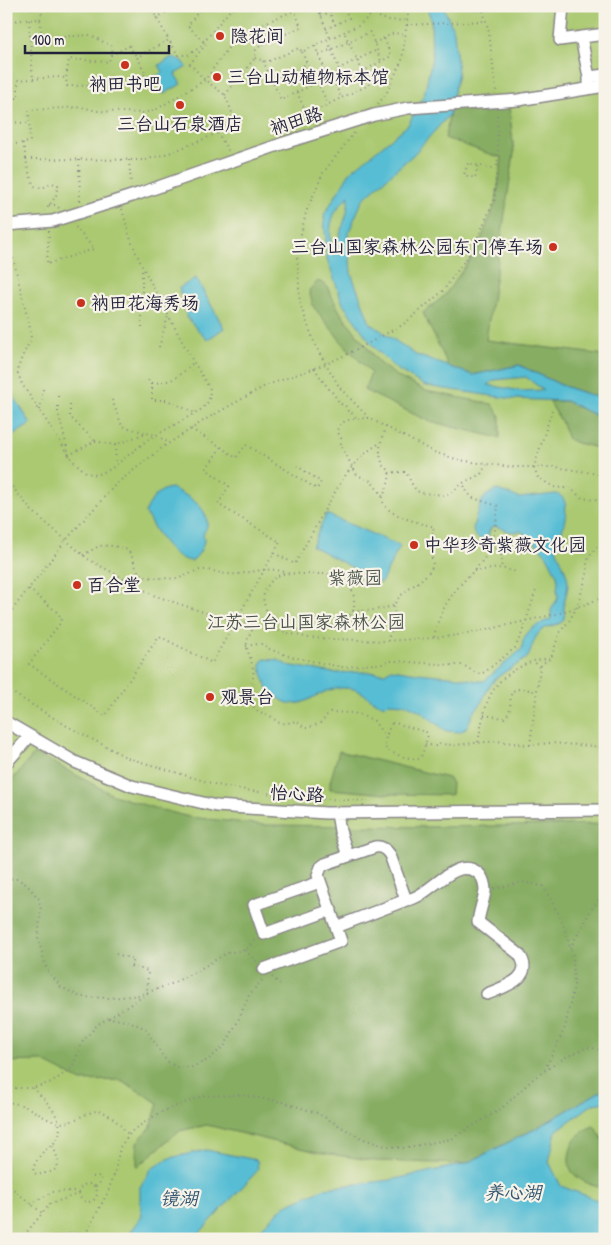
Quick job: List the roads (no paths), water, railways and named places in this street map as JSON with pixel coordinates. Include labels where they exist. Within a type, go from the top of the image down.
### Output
[{"type":"street","points":[[563,6],[560,40],[605,34]]},
{"type":"street","points":[[581,37],[589,82]]},
{"type":"street","name":"衲田路","points":[[6,225],[49,221],[67,217],[284,143],[366,118],[408,108],[518,100],[589,82],[605,75]]},
{"type":"street","name":"衲田路","points":[[589,82],[605,86]]},
{"type":"street","name":"怡心路","points":[[6,722],[75,762],[132,786],[216,806],[337,813],[605,810]]},
{"type":"street","points":[[6,764],[30,736]]},
{"type":"street","points":[[337,813],[340,831],[348,856]]},
{"type":"street","points":[[265,972],[341,941],[318,875],[321,867],[325,864],[380,846],[387,851],[392,860],[406,900]]},
{"type":"street","points":[[336,927],[406,900],[415,899],[452,872],[470,869],[480,874],[483,878],[485,891],[478,922],[519,954],[524,965],[520,976],[511,984],[487,994]]},
{"type":"street","points":[[320,882],[254,905],[264,934],[330,910]]},
{"type":"water","points":[[426,6],[443,6],[454,31],[458,73],[449,115],[414,154],[363,199],[348,234],[351,273],[370,323],[416,355],[473,375],[519,365],[561,385],[605,400],[605,420],[566,401],[513,399],[425,386],[395,368],[373,346],[343,304],[327,259],[324,215],[350,172],[408,125],[424,95],[432,58],[431,19]],"holes":[[[349,196],[347,213],[333,255],[330,237],[332,222],[338,208]],[[526,377],[543,390],[521,391],[488,385],[495,380]]]},
{"type":"water","points":[[172,57],[183,61],[187,67],[175,74],[181,84],[164,94],[158,83],[149,89],[145,83],[163,72],[159,65]]},
{"type":"water","points":[[196,278],[224,328],[207,340],[187,318],[179,288]]},
{"type":"water","points":[[6,384],[31,424],[10,437],[6,430]]},
{"type":"water","points":[[171,488],[195,502],[207,519],[203,546],[192,561],[184,559],[170,550],[158,535],[145,513],[149,504],[158,493]]},
{"type":"water","points":[[497,490],[519,498],[556,494],[564,499],[566,510],[562,533],[556,547],[568,579],[564,617],[559,624],[544,629],[538,634],[527,658],[496,678],[464,730],[459,732],[446,731],[420,711],[406,704],[388,703],[385,706],[352,689],[333,689],[297,704],[288,703],[268,688],[261,668],[264,659],[278,660],[287,665],[334,673],[385,673],[391,669],[484,681],[522,649],[527,633],[534,627],[551,619],[551,610],[558,598],[557,575],[547,556],[531,538],[520,531],[508,531],[495,526],[490,529],[487,540],[481,539],[474,534],[474,523],[481,502],[487,495]]},
{"type":"water","points":[[326,514],[400,546],[381,583],[312,546]]},
{"type":"water","name":"养心湖","points":[[605,1091],[605,1102],[593,1104],[556,1131],[549,1162],[561,1186],[605,1203],[605,1239],[250,1239],[284,1206],[325,1188],[390,1180],[465,1164],[535,1129],[599,1092]]},
{"type":"water","name":"镜湖","points":[[206,1150],[257,1160],[258,1170],[194,1239],[126,1239],[142,1216],[140,1187],[151,1169],[170,1158]]},
{"type":"place","name":"隐花间","points":[[220,36]]},
{"type":"place","name":"衲田书吧","points":[[125,65]]},
{"type":"place","name":"三台山动植物标本馆","points":[[217,77]]},
{"type":"place","name":"三台山石泉酒店","points":[[180,105]]},
{"type":"place","name":"三台山国家森林公园东门停车场","points":[[553,247]]},
{"type":"place","name":"衲田花海秀场","points":[[81,303]]},
{"type":"place","name":"中华珍奇紫薇文化园","points":[[414,545]]},
{"type":"place","name":"百合堂","points":[[77,585]]},
{"type":"place","name":"观景台","points":[[210,697]]},
{"type":"park label","name":"紫薇园","points":[[355,578]]},
{"type":"park label","name":"江苏三台山国家森林公园","points":[[306,622]]}]
